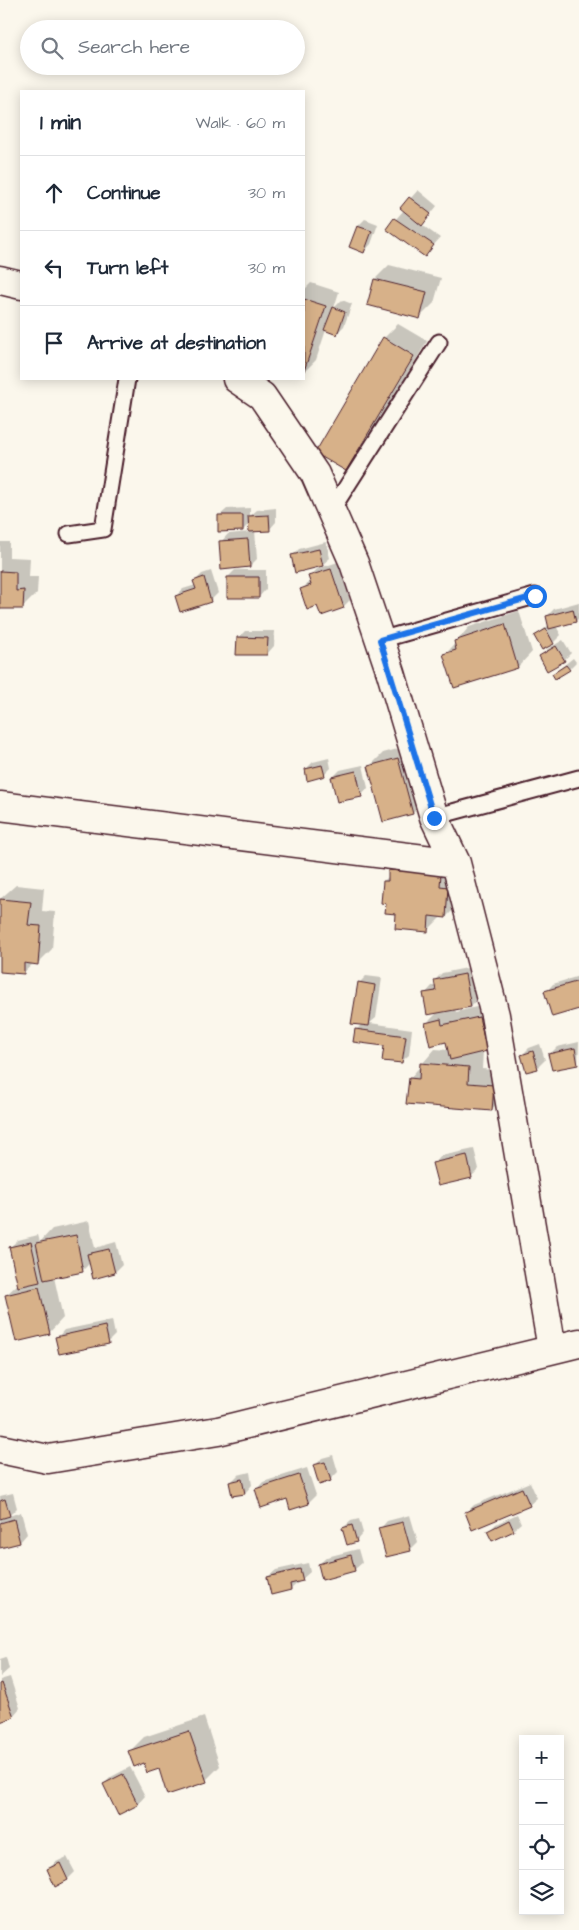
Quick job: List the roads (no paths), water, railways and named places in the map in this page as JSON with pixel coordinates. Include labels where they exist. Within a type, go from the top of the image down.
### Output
[{"type":"street","points":[[0,280],[20,286]]},
{"type":"street","points":[[238,380],[262,396],[315,474],[354,563],[380,640],[434,818],[456,862],[495,1016],[552,1349]]},
{"type":"street","points":[[0,806],[456,862]]},
{"type":"street","points":[[0,1449],[48,1459],[218,1431],[579,1343]]},
{"type":"lane","points":[[331,511],[439,342]]},
{"type":"lane","points":[[69,534],[103,529],[127,380]]},
{"type":"lane","points":[[380,640],[535,596]]},
{"type":"lane","points":[[434,818],[579,778]]}]
